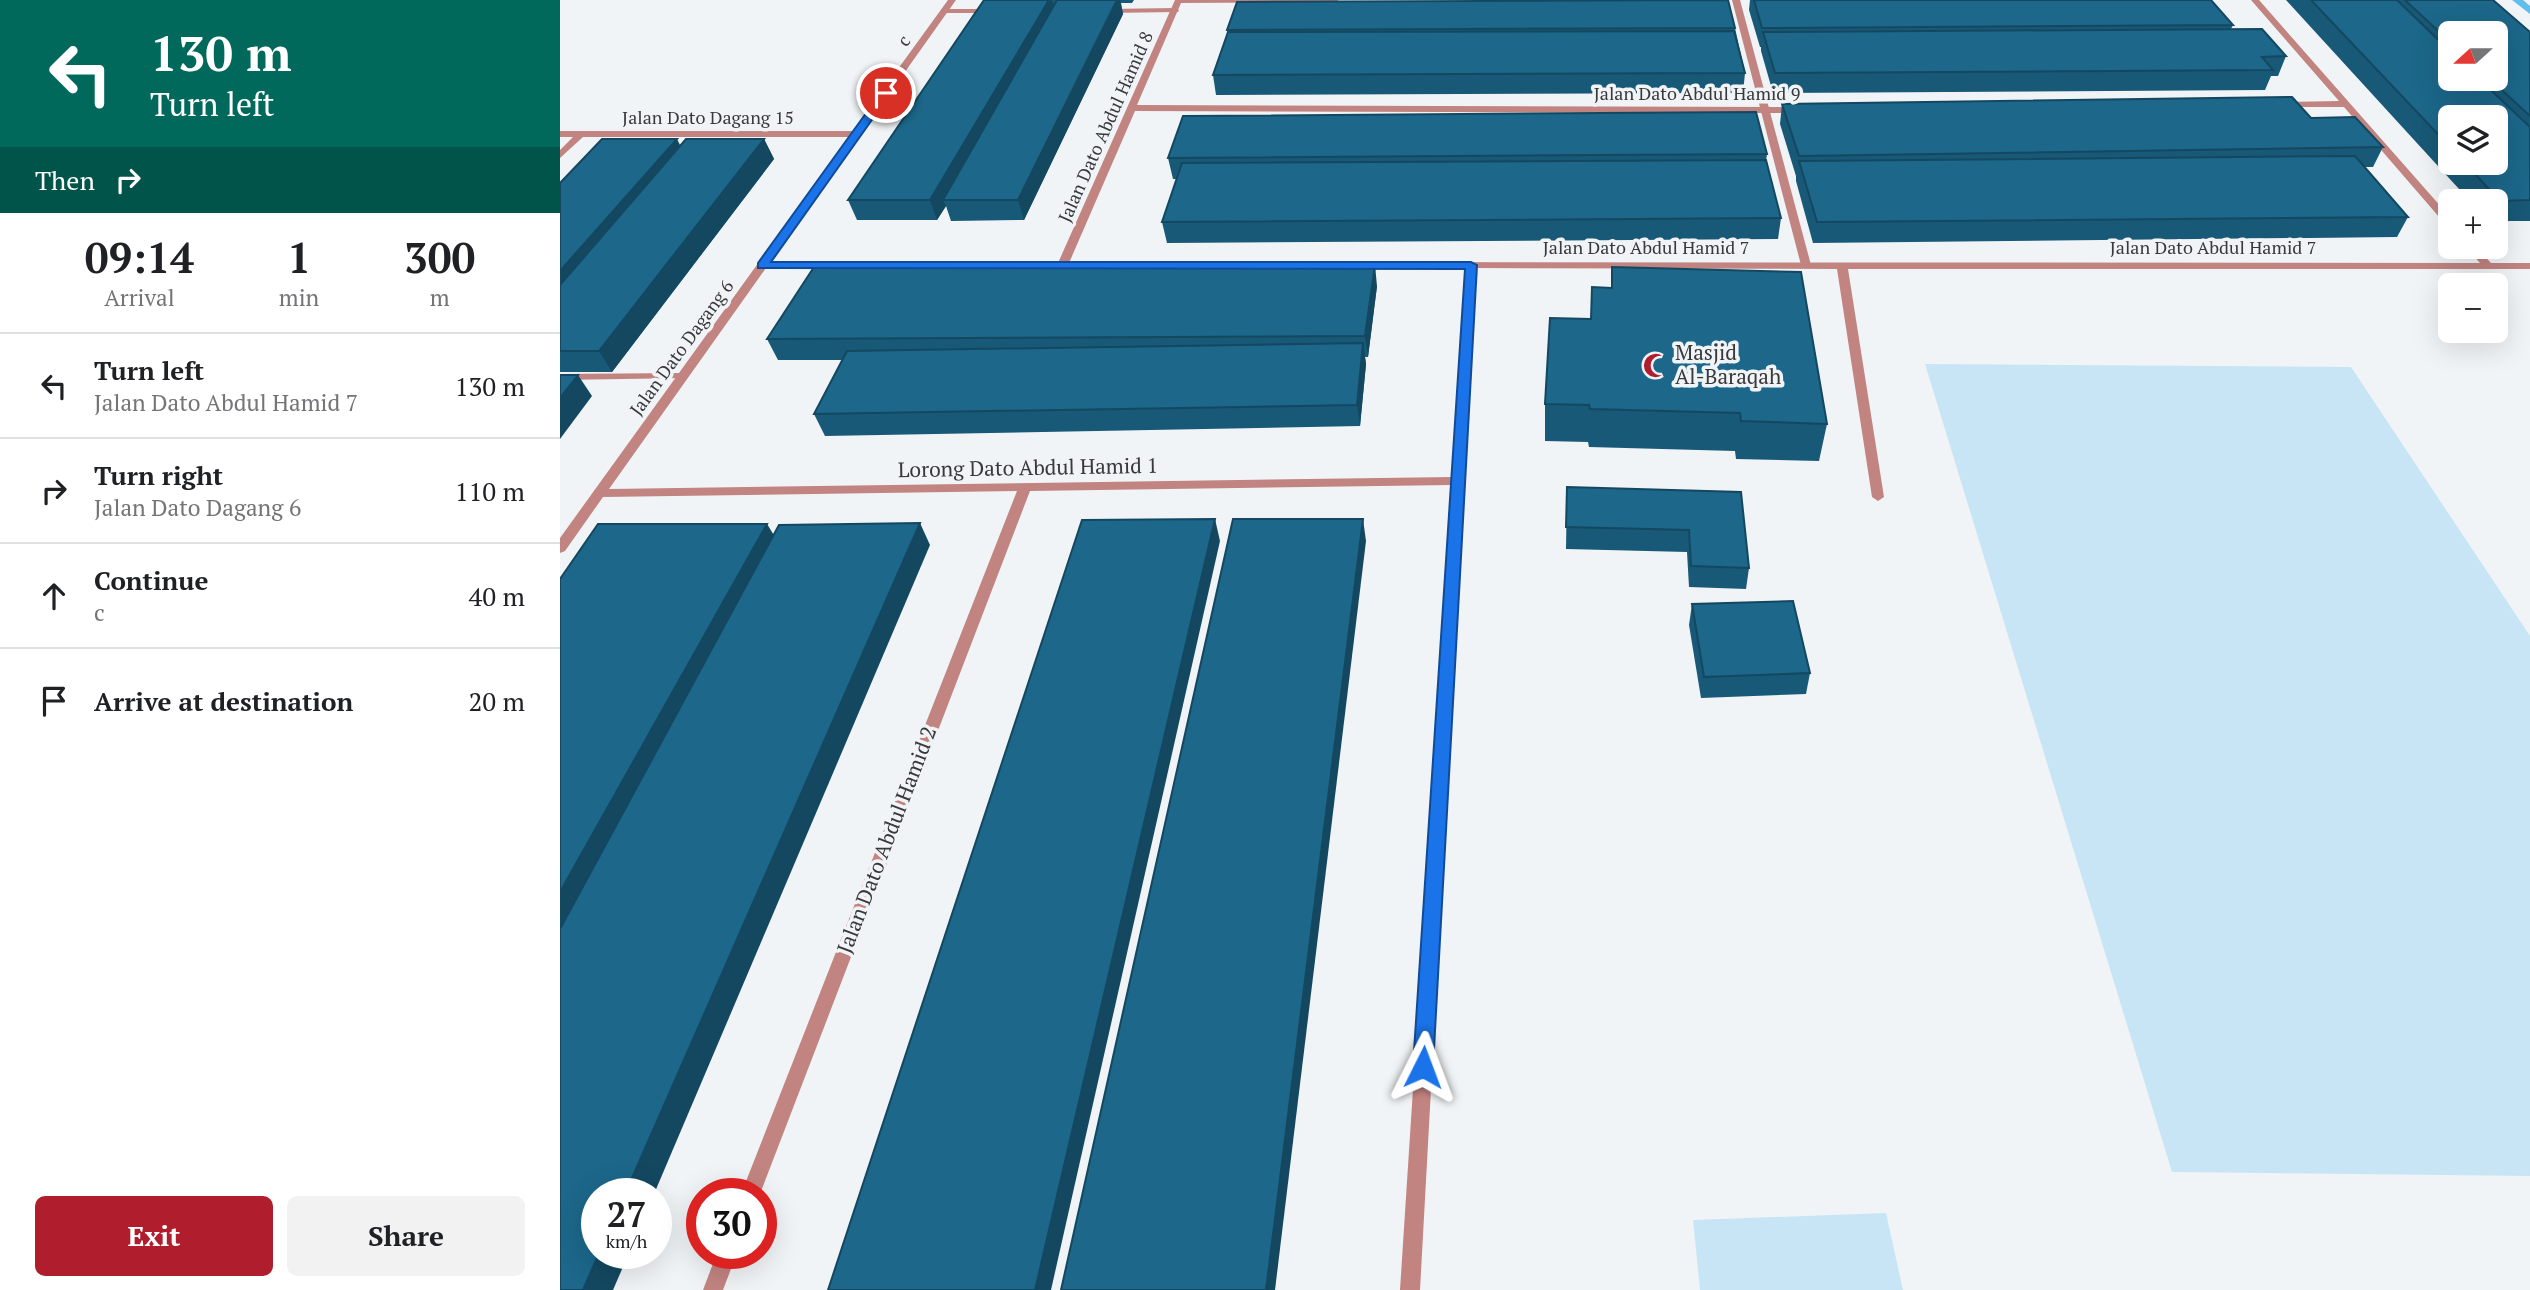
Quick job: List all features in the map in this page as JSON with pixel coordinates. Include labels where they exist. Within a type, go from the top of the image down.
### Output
[{"type":"street","name":"c","points":[[857,134],[952,0]]},
{"type":"street","points":[[1093,10],[1178,4],[1335,0]]},
{"type":"street","points":[[1736,0],[1806,265]]},
{"type":"street","points":[[2255,0],[2438,209]]},
{"type":"street","name":"Jalan Dato Abdul Hamid 8","points":[[1062,266],[1178,4]]},
{"type":"street","points":[[944,11],[1012,11]]},
{"type":"street","points":[[2277,105],[2346,104]]},
{"type":"street","name":"Jalan Dato Abdul Hamid 9","points":[[1132,108],[1807,110]]},
{"type":"street","name":"Jalan Dato Dagang 15","points":[[560,134],[857,134]]},
{"type":"street","points":[[560,155],[581,134]]},
{"type":"street","name":"Jalan Dato Dagang 6","points":[[560,548],[857,134]]},
{"type":"street","points":[[2482,259],[2488,266]]},
{"type":"street","points":[[762,265],[1239,265]]},
{"type":"street","name":"Jalan Dato Abdul Hamid 7","points":[[1348,265],[2530,266]]},
{"type":"street","points":[[1410,1290],[1471,265]]},
{"type":"street","points":[[1842,266],[1878,497]]},
{"type":"street","points":[[560,377],[683,376]]},
{"type":"street","name":"Lorong Dato Abdul Hamid 1","points":[[599,493],[1458,481]]},
{"type":"street","name":"Jalan Dato Abdul Hamid 2","points":[[756,1178],[1025,488]]},
{"type":"street","points":[[713,1290],[721,1269]]},
{"type":"shaded area","points":[[1925,364],[2351,367],[2530,636],[2530,1176],[2172,1172]]},
{"type":"shaded area","points":[[1886,1213],[1903,1290],[1700,1290],[1693,1220]]},
{"type":"building","points":[[984,0],[1049,0],[930,200],[848,200]]},
{"type":"building","points":[[1057,0],[1117,0],[1018,200],[943,200]]},
{"type":"building","points":[[1728,0],[1735,28],[1227,30],[1237,2]]},
{"type":"building","points":[[1754,0],[2211,0],[2233,25],[1762,28]]},
{"type":"building","points":[[2311,0],[2397,0],[2438,39],[2438,91],[2492,91],[2507,105],[2438,105],[2438,134]]},
{"type":"building","points":[[2405,0],[2493,0],[2530,32],[2530,116],[2503,91],[2508,91],[2508,21],[2438,21],[2438,31]]},
{"type":"building","points":[[2262,29],[2286,56],[2262,57],[2273,70],[1775,73],[1763,32]]},
{"type":"building","points":[[1734,31],[1745,73],[1213,75],[1228,32]]},
{"type":"building","points":[[2292,97],[2311,118],[2355,117],[2383,147],[1799,156],[1782,104]]},
{"type":"building","points":[[2508,106],[2530,127],[2530,200],[2508,201],[2508,189],[2489,189],[2476,175],[2508,175]]},
{"type":"building","points":[[1756,112],[1767,154],[1168,158],[1183,116]]},
{"type":"building","points":[[602,139],[677,139],[560,271],[560,183]]},
{"type":"building","points":[[686,139],[764,139],[599,351],[560,351],[560,285]]},
{"type":"building","points":[[2355,156],[2408,217],[1817,222],[1799,161]]},
{"type":"building","points":[[1766,160],[1781,218],[1162,222],[1182,163]]},
{"type":"building","points":[[1375,265],[1365,336],[767,339],[814,267]]},
{"type":"building","points":[[1612,267],[1801,272],[1827,424],[1741,421],[1740,413],[1590,409],[1589,405],[1545,404],[1550,318],[1591,319],[1592,287],[1612,288]]},
{"type":"building","points":[[1363,343],[1357,405],[814,414],[847,351]]},
{"type":"building","points":[[560,375],[578,375],[560,398]]},
{"type":"building","points":[[1567,487],[1741,492],[1749,568],[1691,566],[1689,530],[1566,527]]},
{"type":"building","points":[[1215,519],[1035,1290],[828,1290],[1082,520]]},
{"type":"building","points":[[1233,519],[1363,519],[1266,1290],[1061,1290]]},
{"type":"building","points":[[920,523],[632,1178],[581,1178],[581,1269],[592,1269],[583,1290],[560,1290],[560,929],[779,525]]},
{"type":"building","points":[[598,524],[767,524],[560,892],[560,579]]},
{"type":"building","points":[[1793,601],[1810,673],[1704,677],[1692,604]]},
{"type":"waterway","points":[[2517,0],[2530,11]]},
{"type":"place","name":"Masjid Al-Baraqah","points":[[1655,365]]},
{"type":"route","points":[[886,93],[762,265],[1471,265],[1423,1067]]}]
